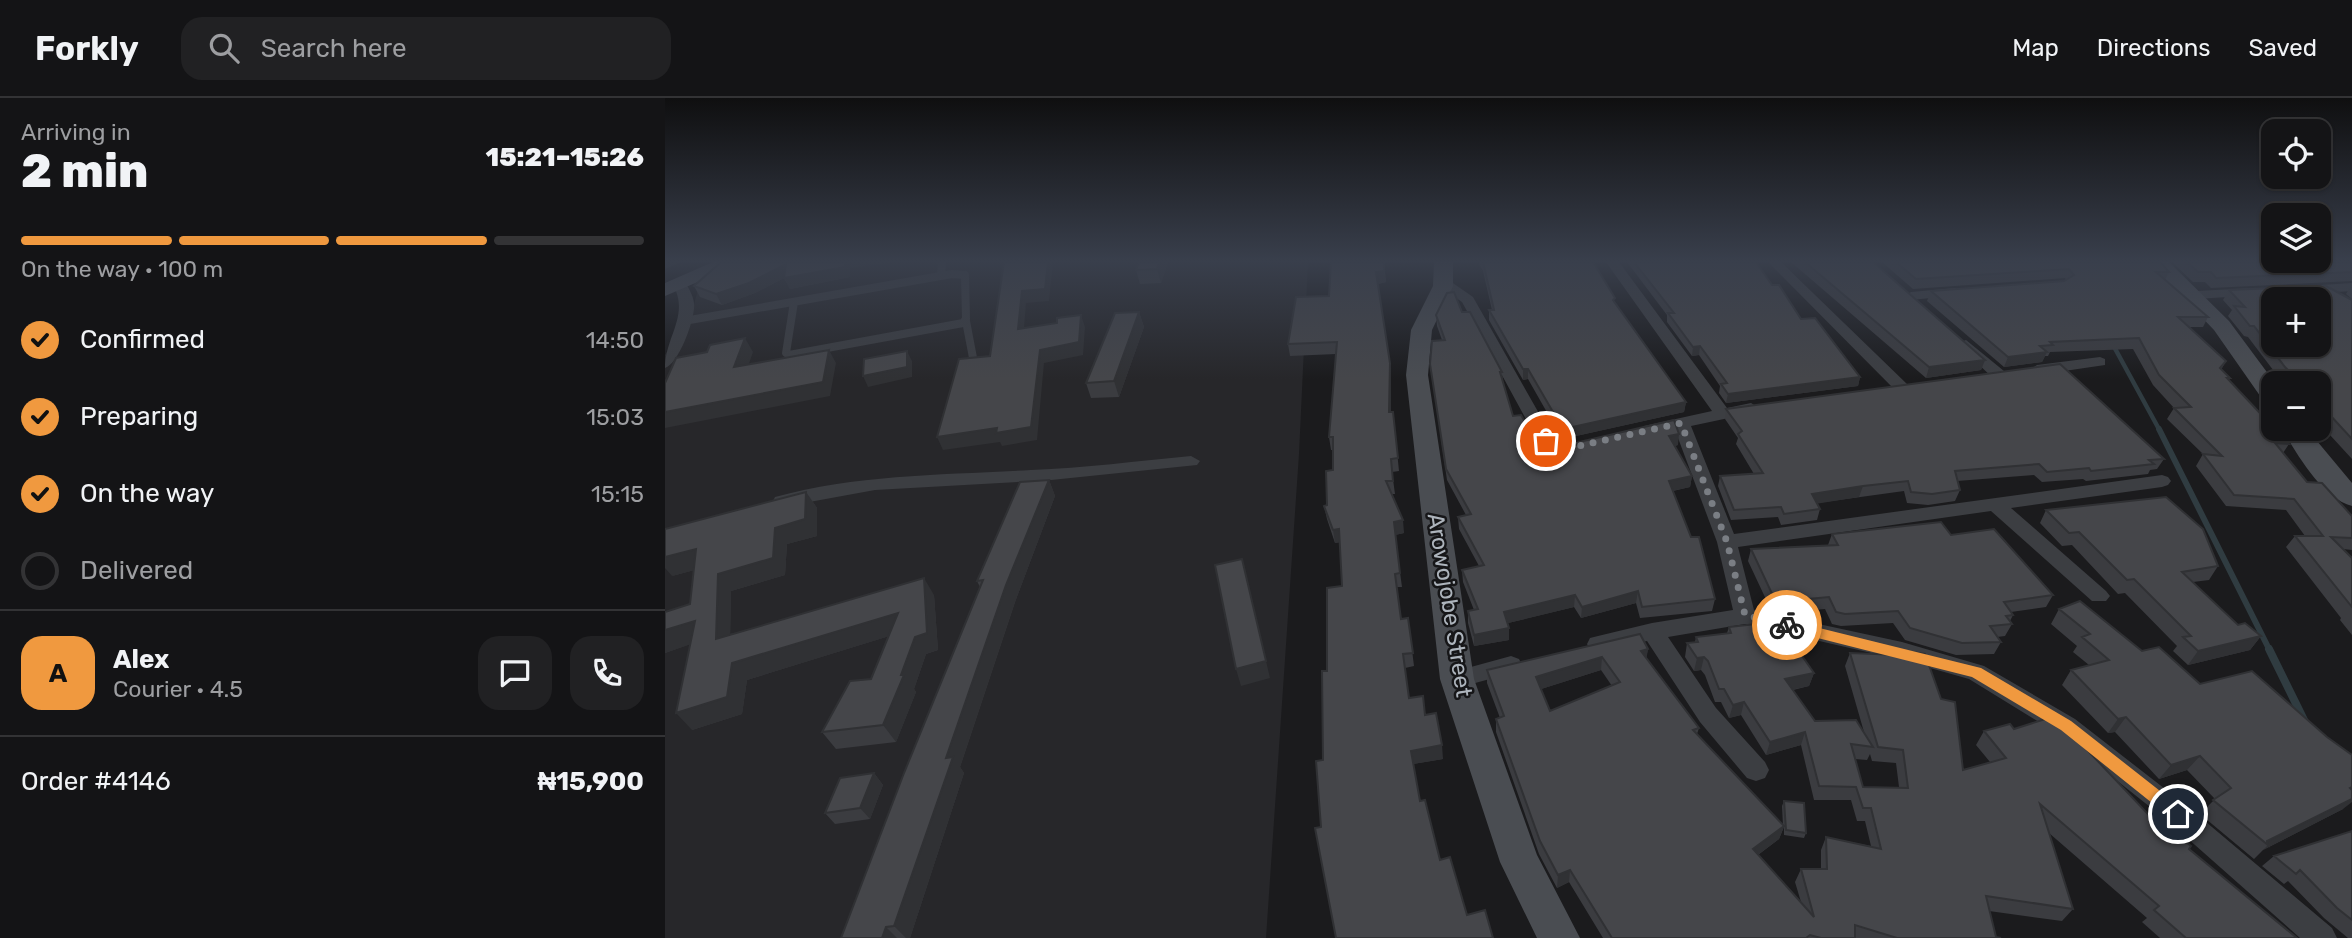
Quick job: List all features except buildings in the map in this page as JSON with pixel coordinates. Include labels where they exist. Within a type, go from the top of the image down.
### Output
[{"type":"street","points":[[665,363],[684,321],[688,301]]},
{"type":"street","name":"Arowojobe Street","points":[[1431,301],[1422,328],[1417,375],[1457,678],[1520,862],[1559,938]]},
{"type":"street","points":[[1469,301],[1546,441],[1554,448],[1565,449],[1591,443]]},
{"type":"street","points":[[1640,301],[1721,412]]},
{"type":"street","points":[[1816,301],[1907,387],[1873,391]]},
{"type":"street","points":[[1916,301],[1930,313]]},
{"type":"street","points":[[2202,301],[2227,329],[2261,380]]},
{"type":"street","points":[[1950,331],[2011,373]]},
{"type":"street","points":[[1974,378],[2101,362]]},
{"type":"street","points":[[1629,435],[1721,412],[1762,407]]},
{"type":"street","points":[[1681,423],[1727,542],[1745,615]]},
{"type":"street","points":[[2303,441],[2336,484],[2352,497]]},
{"type":"street","points":[[768,504],[865,483],[1035,475],[1191,461]]},
{"type":"street","points":[[1727,542],[2162,481]]},
{"type":"street","points":[[1997,506],[2099,596]]},
{"type":"street","points":[[1574,650],[1652,631],[1745,615],[1976,672],[2066,726],[2178,814],[2322,938]]},
{"type":"street","points":[[1652,631],[1708,715],[1756,770]]},
{"type":"street","points":[[1457,678],[1535,659]]},
{"type":"lane","points":[[684,321],[799,301]]},
{"type":"lane","points":[[966,301],[966,321],[974,363]]},
{"type":"lane","points":[[794,302],[786,353],[789,355],[966,321]]},
{"type":"shaded area","points":[[695,301],[1306,301],[1299,454],[1266,938],[665,938],[665,355],[692,312]]},
{"type":"waterway","points":[[2112,343],[2160,431]]},
{"type":"waterway","points":[[2160,431],[2269,649]]},
{"type":"waterway","points":[[2269,649],[2304,720]]},
{"type":"way so far","points":[[1546,441],[1554,448],[1565,449],[1681,423],[1727,542],[1745,615],[1787,625]]},
{"type":"route","points":[[1787,625],[1976,672],[2066,726],[2178,814]]}]
